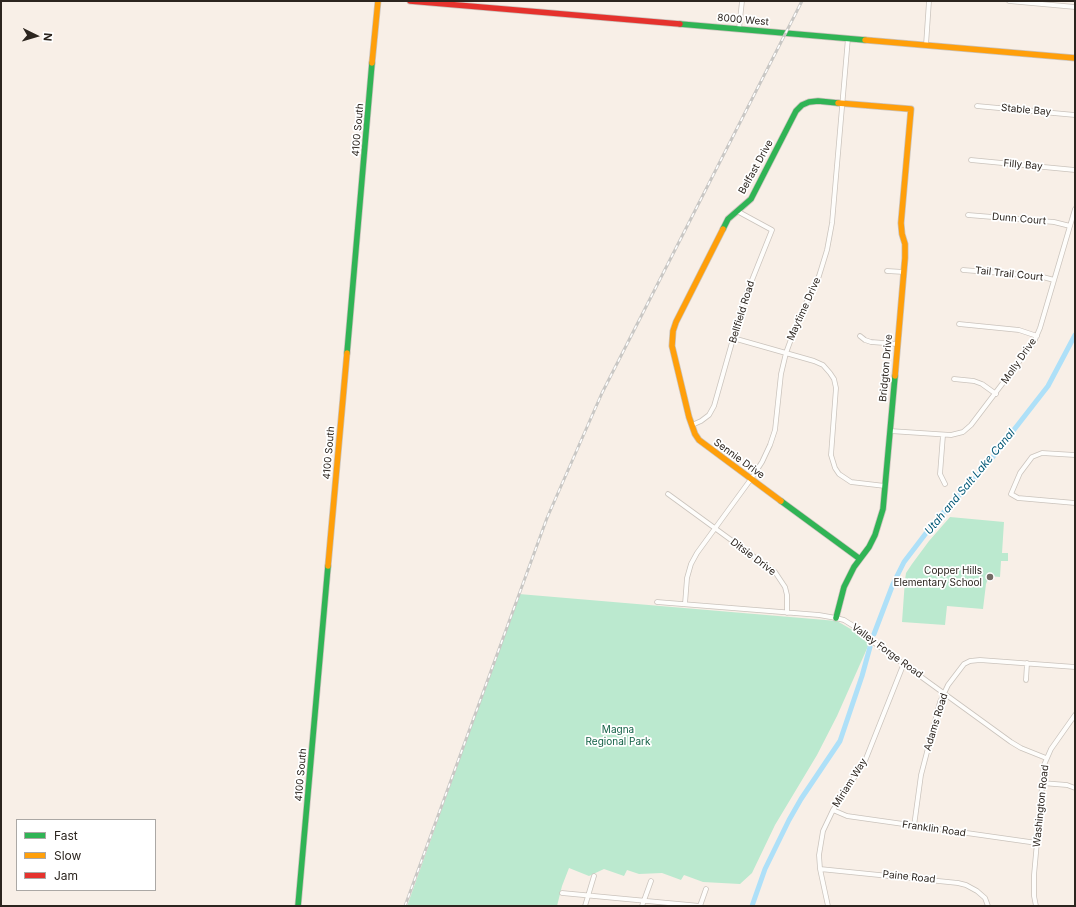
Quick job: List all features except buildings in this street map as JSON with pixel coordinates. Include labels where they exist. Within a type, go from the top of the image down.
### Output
[{"type":"street","name":"4100 South","points":[[298,906],[378,1]]},
{"type":"street","name":"8000 West","points":[[410,1],[1075,58]]},
{"type":"street","points":[[739,29],[742,1]]},
{"type":"street","points":[[926,45],[929,1]]},
{"type":"street","points":[[1009,1],[1075,7]]},
{"type":"street","name":"Maytime Drive","points":[[685,604],[687,578],[691,564],[697,553],[762,462],[772,438],[777,416],[781,374],[786,353],[798,320],[819,276],[827,250],[832,223],[848,38]]},
{"type":"street","name":"Belfast Drive","points":[[673,331],[676,322],[728,219],[750,199],[796,111],[802,105],[809,102],[843,103],[911,109]]},
{"type":"street","name":"Stable Bay","points":[[977,106],[1075,114]]},
{"type":"street","name":"Bridgton Drive","points":[[836,618],[848,577],[876,535],[883,509],[904,272],[905,244],[901,223],[911,109]]},
{"type":"street","name":"Filly Bay","points":[[971,160],[1075,170]]},
{"type":"street","name":"Molly Drive","points":[[890,431],[943,435],[957,434],[967,429],[1030,349],[1037,336],[1075,209]]},
{"type":"street","name":"Bellfield Road","points":[[692,425],[709,415],[714,406],[746,294],[772,230],[737,211]]},
{"type":"street","name":"Dunn Court","points":[[968,215],[1050,222],[1070,226]]},
{"type":"street","name":"Tail Trail Court","points":[[963,270],[1040,276],[1054,280]]},
{"type":"street","points":[[887,271],[904,272]]},
{"type":"street","points":[[959,324],[1019,330],[1037,336]]},
{"type":"street","name":"Sennie Drive","points":[[673,331],[672,346],[692,425],[695,434],[703,444],[860,559]]},
{"type":"street","points":[[860,336],[871,342],[897,344]]},
{"type":"street","points":[[733,338],[814,360],[823,365],[834,379],[836,388],[831,456],[835,468],[851,482],[886,486]]},
{"type":"street","points":[[954,379],[974,381],[982,384],[996,394]]},
{"type":"street","points":[[943,435],[940,474],[945,484]]},
{"type":"street","points":[[1075,455],[1042,453],[1032,457],[1020,473],[1010,494],[1018,498],[1075,503]]},
{"type":"street","name":"Ditsie Drive","points":[[668,494],[775,572],[785,587],[787,595],[787,613]]},
{"type":"street","name":"Valley Forge Road","points":[[657,602],[836,618],[852,625],[869,639],[1011,742],[1046,758]]},
{"type":"street","name":"Adams Road","points":[[914,826],[923,764],[940,702],[944,693],[964,664],[970,661],[980,660],[1075,667]]},
{"type":"street","name":"Miriam Way","points":[[828,906],[820,869],[820,843],[833,810],[865,761],[875,739],[899,672],[904,663]]},
{"type":"street","points":[[1026,680],[1028,663]]},
{"type":"street","name":"Washington Road","points":[[1036,906],[1034,887],[1042,783],[1046,758],[1075,715]]},
{"type":"street","points":[[1042,783],[1067,785],[1075,788]]},
{"type":"street","name":"Franklin Road","points":[[833,810],[847,816],[1037,843]]},
{"type":"street","name":"Paine Road","points":[[820,869],[966,884],[985,898],[988,906]]},
{"type":"street","points":[[585,906],[594,876]]},
{"type":"street","points":[[642,906],[651,881]]},
{"type":"street","points":[[562,893],[700,906],[706,889]]},
{"type":"green space","points":[[950,517],[1004,522],[1002,553],[1008,553],[1008,561],[1001,561],[1000,577],[989,576],[986,584],[983,609],[947,606],[945,625],[902,622],[906,573],[929,541]]},
{"type":"green space","name":"Magna Regional Park","points":[[519,594],[837,621],[854,631],[869,644],[837,716],[817,755],[775,825],[752,873],[740,884],[703,882],[684,875],[681,880],[662,873],[639,874],[627,870],[624,876],[604,869],[589,876],[569,868],[562,886],[557,906],[407,906]]},
{"type":"waterway","name":"Utah and Salt Lake Canal","points":[[874,634],[893,584],[904,562],[933,524],[985,467],[1048,386],[1075,335]]},
{"type":"waterway","name":"Utah and Salt Lake Canal","points":[[752,906],[765,869],[789,820],[801,799],[840,741],[870,647]]},
{"type":"railway","points":[[405,906],[547,518],[602,393],[802,1]]},
{"type":"traffic: fast","points":[[680,24],[865,40]]},
{"type":"traffic: fast","points":[[347,353],[372,63]]},
{"type":"traffic: fast","points":[[723,229],[728,219],[751,199],[796,111],[802,105],[809,102],[818,101],[838,103]]},
{"type":"traffic: fast","points":[[836,618],[844,587],[854,567],[869,547],[875,535],[883,509],[895,376]]},
{"type":"traffic: fast","points":[[781,501],[860,559]]},
{"type":"traffic: fast","points":[[298,906],[328,566]]},
{"type":"traffic: slow","points":[[372,63],[378,1]]},
{"type":"traffic: slow","points":[[865,40],[1075,58]]},
{"type":"traffic: slow","points":[[838,103],[911,109],[901,223],[905,244],[905,258],[895,376]]},
{"type":"traffic: slow","points":[[723,229],[676,322],[673,331],[672,346],[689,417],[695,434],[699,440],[781,501]]},
{"type":"traffic: slow","points":[[328,566],[347,353]]},
{"type":"traffic: jam","points":[[410,1],[680,24]]},
{"type":"place","name":"Copper Hills Elementary School","points":[[990,577]]}]
